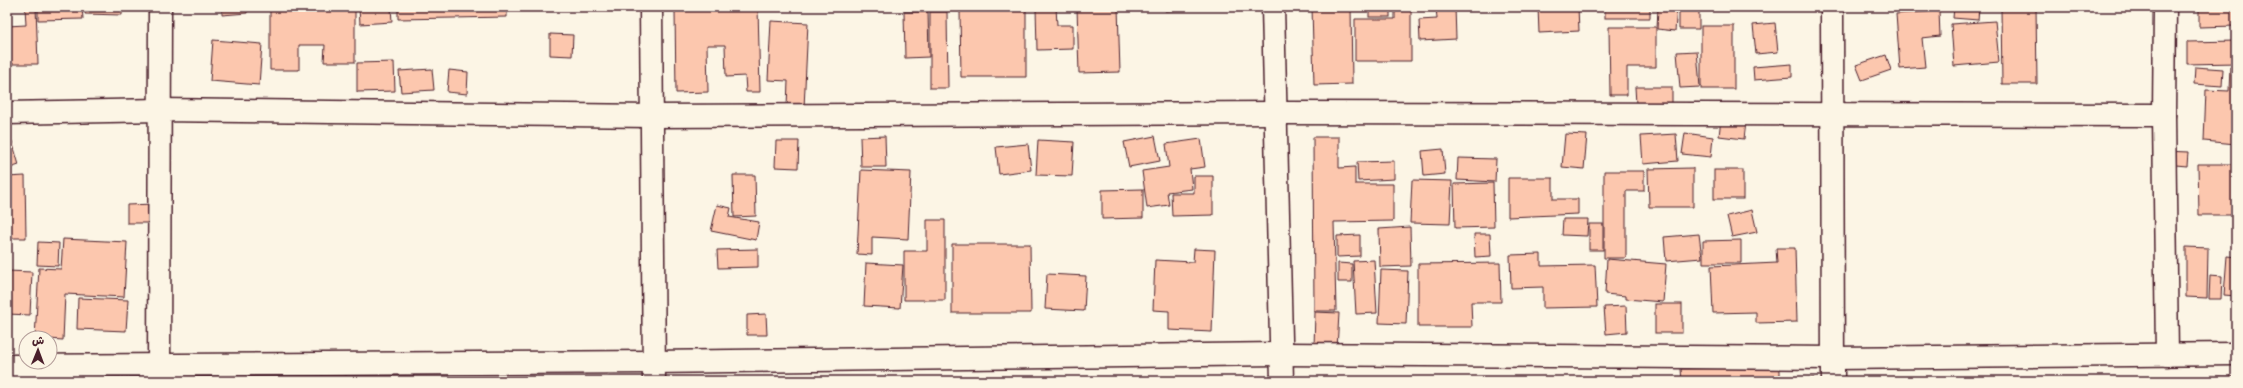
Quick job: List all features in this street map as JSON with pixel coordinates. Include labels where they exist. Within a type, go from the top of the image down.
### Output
[{"type":"street","points":[[159,373],[160,7]]},
{"type":"street","points":[[651,7],[654,371]]},
{"type":"street","points":[[1273,7],[1277,113],[1282,381]]},
{"type":"street","points":[[1832,7],[1834,114],[1833,381]]},
{"type":"street","points":[[2165,7],[2164,115],[2167,355]]},
{"type":"street","points":[[7,113],[160,110],[651,116],[1277,113],[2164,115]]},
{"type":"street","points":[[7,366],[159,373],[654,371],[1282,354],[1833,358],[2236,354]]},
{"type":"building","points":[[25,7],[36,7],[38,64],[7,64],[7,26],[26,25]]},
{"type":"building","points":[[38,7],[82,7],[83,19],[38,20]]},
{"type":"building","points":[[86,7],[122,7],[122,15],[85,14]]},
{"type":"building","points":[[222,7],[247,7],[247,13],[222,15]]},
{"type":"building","points":[[270,7],[355,7],[355,62],[324,62],[325,45],[299,45],[299,70],[270,70]]},
{"type":"building","points":[[359,7],[391,7],[392,22],[360,24]]},
{"type":"building","points":[[398,7],[507,7],[507,17],[398,19]]},
{"type":"building","points":[[721,7],[758,7],[760,92],[746,92],[745,76],[726,77],[725,45],[707,45],[708,92],[676,93],[675,10],[721,9]]},
{"type":"building","points":[[1036,7],[1056,7],[1057,25],[1073,25],[1073,49],[1037,50]]},
{"type":"building","points":[[1118,7],[1120,72],[1079,73],[1077,8]]},
{"type":"building","points":[[1165,7],[1185,7],[1186,10],[1165,11]]},
{"type":"building","points":[[1312,7],[1351,7],[1352,84],[1314,85]]},
{"type":"building","points":[[1369,7],[1390,7],[1390,17],[1369,17]]},
{"type":"building","points":[[1395,7],[1411,7],[1411,61],[1355,61],[1355,19],[1395,19]]},
{"type":"building","points":[[1436,7],[1455,7],[1456,39],[1420,41],[1419,20],[1437,19]]},
{"type":"building","points":[[1538,7],[1578,7],[1579,31],[1539,33]]},
{"type":"building","points":[[1605,7],[1650,7],[1650,18],[1605,18]]},
{"type":"building","points":[[1658,7],[1677,7],[1675,31],[1657,29]]},
{"type":"building","points":[[1776,7],[1799,7],[1799,9],[1776,10]]},
{"type":"building","points":[[1954,7],[1979,7],[1978,20],[1953,18]]},
{"type":"building","points":[[2001,7],[2036,7],[2037,84],[2002,84]]},
{"type":"building","points":[[2199,7],[2236,7],[2236,26],[2199,27]]},
{"type":"building","points":[[1679,9],[1699,10],[1699,29],[1679,29]]},
{"type":"building","points":[[960,10],[1026,10],[1026,77],[961,77]]},
{"type":"building","points":[[1939,11],[1940,36],[1922,38],[1925,67],[1900,69],[1896,14]]},
{"type":"building","points":[[904,12],[928,12],[929,57],[905,58]]},
{"type":"building","points":[[930,12],[947,12],[948,88],[930,88]]},
{"type":"building","points":[[771,21],[808,23],[804,108],[787,107],[788,81],[768,80]]},
{"type":"building","points":[[1995,21],[1999,62],[1954,66],[1951,24]]},
{"type":"building","points":[[1775,23],[1778,52],[1756,54],[1753,25]]},
{"type":"building","points":[[1701,26],[1734,26],[1734,89],[1701,89]]},
{"type":"building","points":[[1609,27],[1656,27],[1656,67],[1627,67],[1627,95],[1610,95]]},
{"type":"building","points":[[550,34],[573,35],[572,56],[550,55]]},
{"type":"building","points":[[213,40],[262,44],[259,85],[210,81]]},
{"type":"building","points":[[2236,41],[2236,63],[2187,64],[2187,42]]},
{"type":"building","points":[[1697,51],[1700,87],[1680,88],[1677,52]]},
{"type":"building","points":[[1886,55],[1891,70],[1862,80],[1856,65]]},
{"type":"building","points":[[394,62],[395,91],[357,92],[357,63]]},
{"type":"building","points":[[1792,64],[1792,77],[1754,80],[1753,67]]},
{"type":"building","points":[[2195,67],[2223,69],[2222,86],[2194,84]]},
{"type":"building","points":[[2230,67],[2236,68],[2236,144],[2204,141],[2206,90],[2229,91]]},
{"type":"building","points":[[432,69],[434,90],[401,92],[399,71]]},
{"type":"building","points":[[449,70],[468,72],[467,94],[447,92]]},
{"type":"building","points":[[1635,87],[1672,87],[1672,103],[1636,104]]},
{"type":"building","points":[[1721,119],[1746,122],[1744,139],[1719,136]]},
{"type":"building","points":[[1685,133],[1713,137],[1711,157],[1682,154]]},
{"type":"building","points":[[1565,134],[1587,135],[1584,169],[1562,167]]},
{"type":"building","points":[[1676,134],[1678,161],[1643,164],[1641,136]]},
{"type":"building","points":[[885,136],[886,167],[861,167],[860,137]]},
{"type":"building","points":[[1155,136],[1160,161],[1129,167],[1124,142]]},
{"type":"building","points":[[1313,137],[1339,137],[1339,168],[1355,167],[1355,184],[1393,184],[1393,221],[1334,222],[1336,311],[1314,311]]},
{"type":"building","points":[[1201,139],[1205,167],[1190,169],[1192,189],[1167,192],[1169,205],[1147,208],[1142,171],[1169,167],[1166,144]]},
{"type":"building","points":[[1038,140],[1074,142],[1072,176],[1036,175]]},
{"type":"building","points":[[12,141],[19,165],[7,169],[7,142]]},
{"type":"building","points":[[776,141],[799,141],[798,168],[775,167]]},
{"type":"building","points":[[1028,144],[1031,170],[999,174],[996,147]]},
{"type":"building","points":[[1443,149],[1445,174],[1424,176],[1422,151]]},
{"type":"building","points":[[2164,151],[2188,152],[2187,166],[2164,164]]},
{"type":"building","points":[[1458,158],[1496,159],[1495,182],[1457,180]]},
{"type":"building","points":[[1394,161],[1394,179],[1358,181],[1357,162]]},
{"type":"building","points":[[2198,164],[2236,164],[2236,215],[2199,215]]},
{"type":"building","points":[[1693,168],[1693,207],[1649,207],[1648,169]]},
{"type":"building","points":[[861,170],[911,172],[908,239],[872,237],[872,255],[857,254]]},
{"type":"building","points":[[1714,170],[1743,170],[1743,199],[1714,199]]},
{"type":"building","points":[[1604,171],[1644,171],[1644,191],[1626,191],[1626,258],[1604,258]]},
{"type":"building","points":[[733,175],[755,175],[756,216],[734,217]]},
{"type":"building","points":[[25,176],[26,238],[7,238],[7,177]]},
{"type":"building","points":[[1194,176],[1213,176],[1213,215],[1172,216],[1171,193],[1194,193]]},
{"type":"building","points":[[1508,178],[1553,178],[1553,199],[1578,199],[1578,214],[1508,217]]},
{"type":"building","points":[[1412,180],[1452,181],[1450,224],[1410,223]]},
{"type":"building","points":[[1493,183],[1494,227],[1455,228],[1454,184]]},
{"type":"building","points":[[1143,189],[1143,218],[1102,219],[1102,190]]},
{"type":"building","points":[[155,204],[156,223],[127,223],[127,205]]},
{"type":"building","points":[[717,205],[731,208],[729,217],[759,222],[756,240],[711,231]]},
{"type":"building","points":[[1752,210],[1757,232],[1732,237],[1727,216]]},
{"type":"building","points":[[1563,219],[1588,219],[1587,236],[1562,235]]},
{"type":"building","points":[[927,220],[945,220],[945,300],[904,300],[904,251],[927,251]]},
{"type":"building","points":[[1589,224],[1603,224],[1603,250],[1589,250]]},
{"type":"building","points":[[1410,227],[1411,266],[1380,267],[1379,229]]},
{"type":"building","points":[[1474,234],[1490,234],[1491,256],[1475,257]]},
{"type":"building","points":[[1699,234],[1702,258],[1666,261],[1664,237]]},
{"type":"building","points":[[1360,235],[1360,256],[1337,257],[1337,236]]},
{"type":"building","points":[[63,239],[127,242],[124,297],[65,294],[63,340],[58,340],[58,330],[35,330],[39,268],[61,269]]},
{"type":"building","points":[[1741,240],[1741,263],[1703,263],[1703,241]]},
{"type":"building","points":[[38,242],[59,243],[58,266],[37,265]]},
{"type":"building","points":[[952,244],[1030,244],[1031,313],[952,313]]},
{"type":"building","points":[[2186,247],[2208,248],[2207,298],[2186,297]]},
{"type":"building","points":[[1776,248],[1795,248],[1797,322],[1756,323],[1756,312],[1713,313],[1711,266],[1777,263]]},
{"type":"building","points":[[758,249],[758,267],[718,268],[717,250]]},
{"type":"building","points":[[1194,249],[1215,250],[1212,332],[1169,330],[1169,311],[1153,310],[1155,260],[1193,262]]},
{"type":"building","points":[[1541,254],[1541,266],[1595,265],[1597,307],[1543,308],[1543,287],[1511,288],[1510,255]]},
{"type":"building","points":[[2227,256],[2236,257],[2236,296],[2224,295]]},
{"type":"building","points":[[1607,259],[1666,264],[1663,302],[1626,299],[1626,296],[1605,294]]},
{"type":"building","points":[[1374,260],[1377,313],[1356,314],[1353,261]]},
{"type":"building","points":[[866,263],[903,265],[900,308],[864,306]]},
{"type":"building","points":[[1338,263],[1352,264],[1352,282],[1338,282]]},
{"type":"building","points":[[1500,263],[1501,302],[1471,302],[1472,327],[1418,327],[1418,264]]},
{"type":"building","points":[[1381,270],[1408,271],[1406,324],[1379,323]]},
{"type":"building","points":[[7,271],[32,272],[30,315],[7,314]]},
{"type":"building","points":[[1047,274],[1086,276],[1084,311],[1045,309]]},
{"type":"building","points":[[2210,275],[2222,276],[2221,299],[2209,299]]},
{"type":"building","points":[[78,298],[128,300],[126,331],[77,329]]},
{"type":"building","points":[[1655,304],[1682,304],[1682,333],[1655,333]]},
{"type":"building","points":[[1626,306],[1627,332],[1606,334],[1604,307]]},
{"type":"building","points":[[1315,312],[1339,313],[1337,349],[1314,348]]},
{"type":"building","points":[[766,314],[767,335],[747,335],[747,315]]},
{"type":"building","points":[[322,367],[346,368],[346,381],[322,381]]},
{"type":"building","points":[[1780,368],[1780,381],[1682,381],[1681,369]]},
{"type":"building","points":[[2164,376],[2201,377],[2201,381],[2163,381]]},
{"type":"building","points":[[2208,376],[2236,377],[2236,381],[2208,381]]},
{"type":"building","points":[[1904,377],[1926,377],[1926,381],[1904,381]]},
{"type":"building","points":[[1814,378],[1814,381],[1782,381],[1782,379]]},
{"type":"building","points":[[2127,378],[2152,378],[2152,381],[2127,381]]}]
